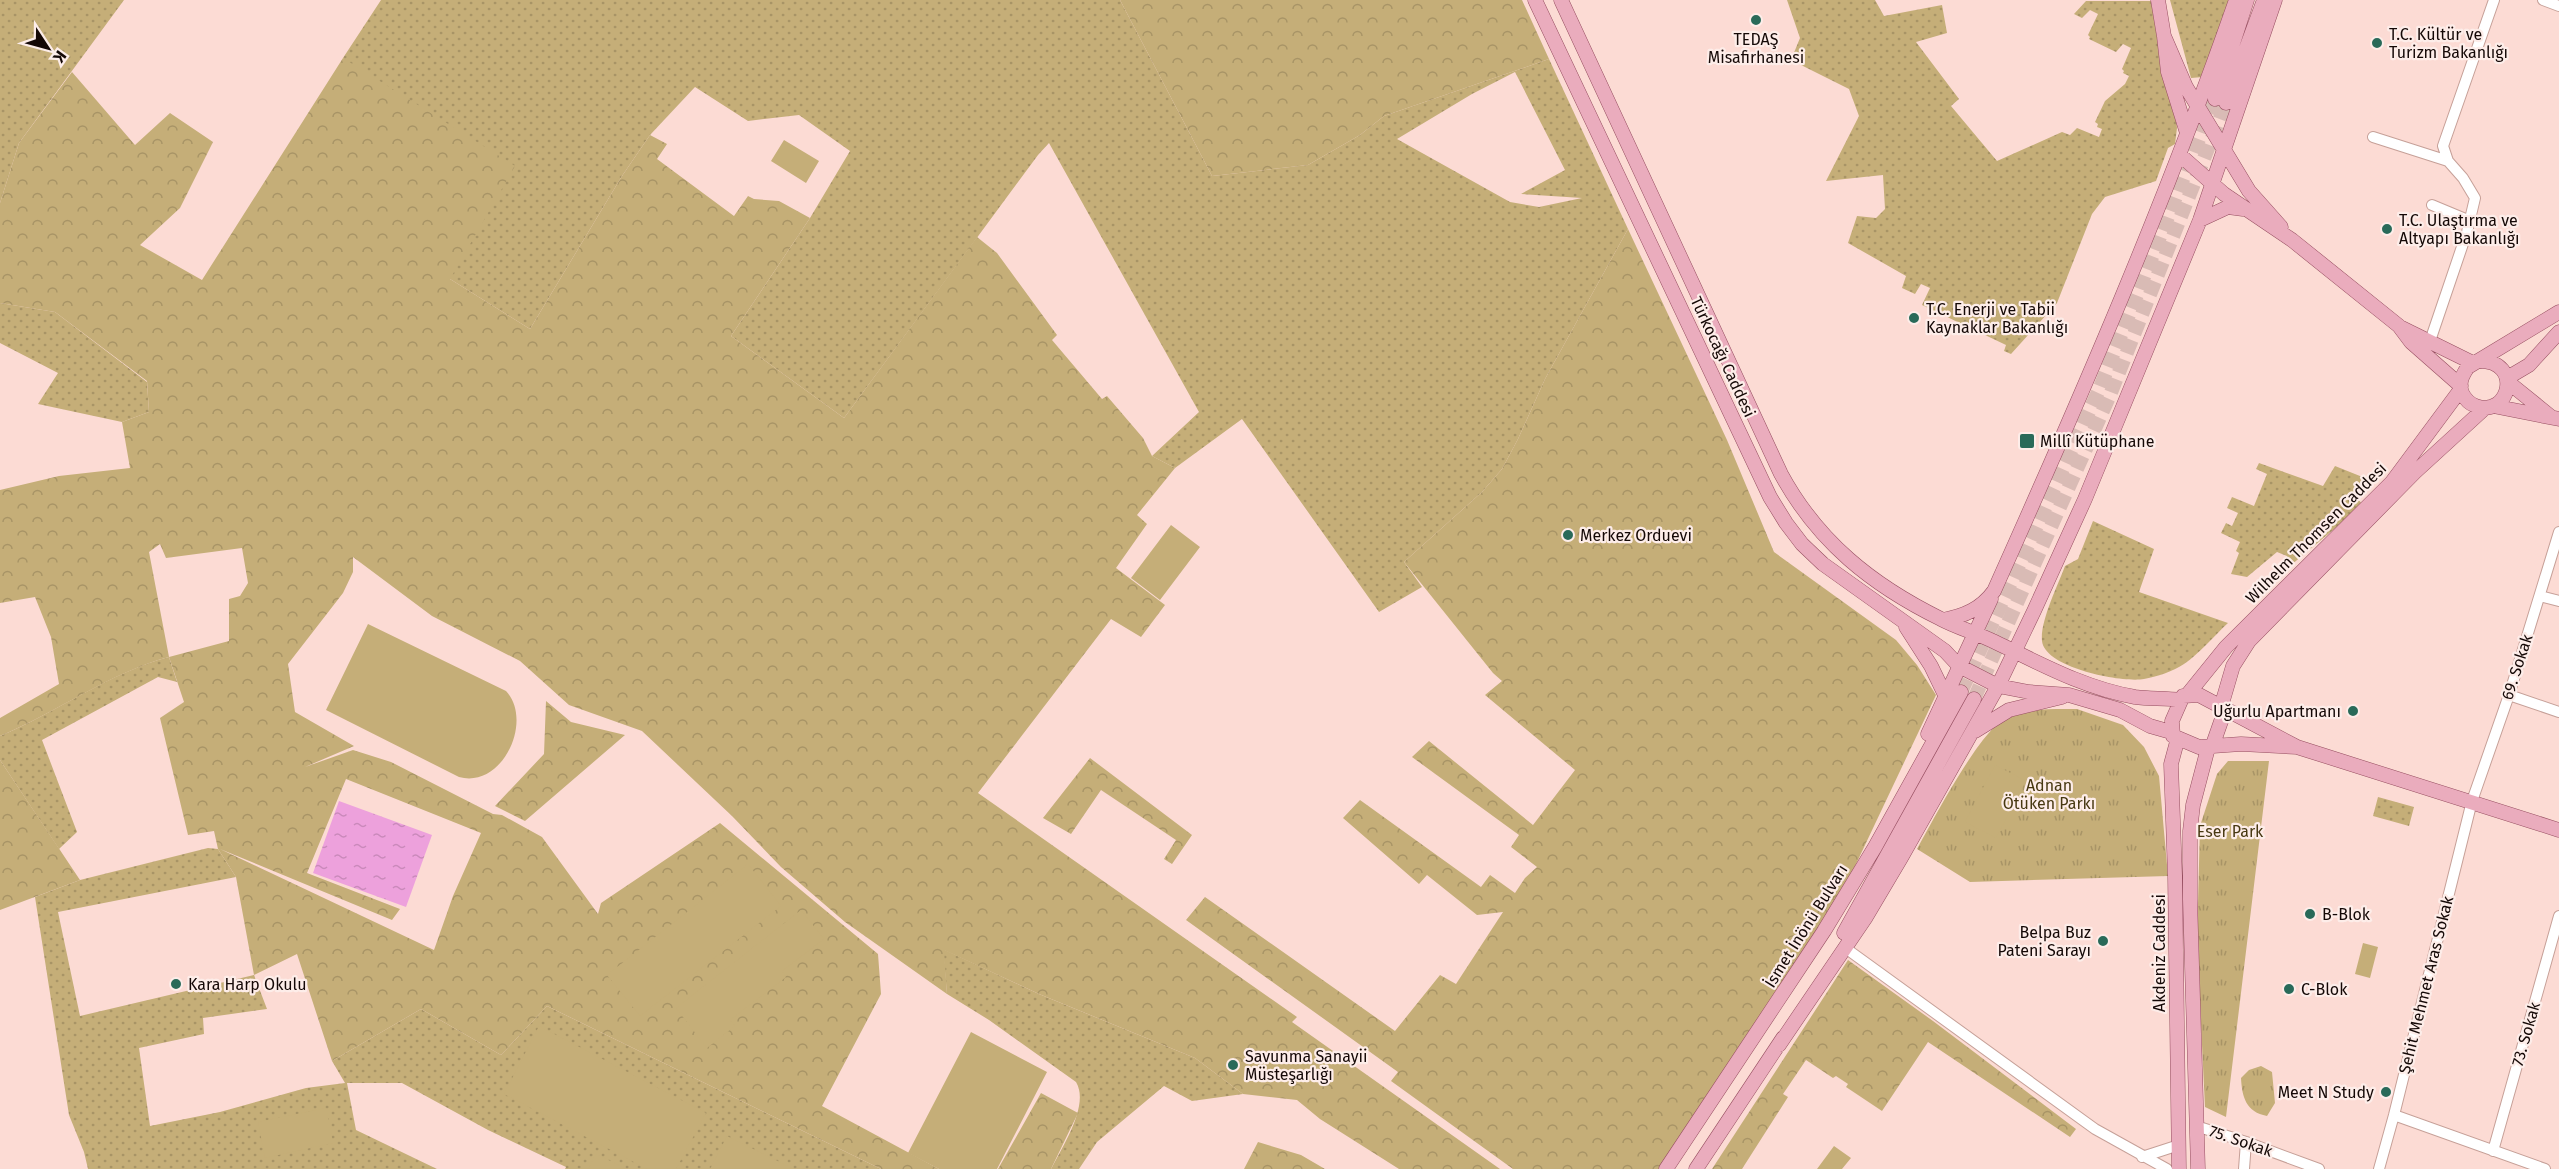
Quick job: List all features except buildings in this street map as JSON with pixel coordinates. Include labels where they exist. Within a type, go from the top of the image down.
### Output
[{"type":"main road","name":"Türkocağı Caddesi","points":[[1536,0],[1755,466],[1786,523],[1802,544],[1823,564],[1946,651],[1959,666],[1998,686],[2029,692],[2069,695],[2120,710],[2150,726],[2174,735]]},
{"type":"main road","name":"Türkocağı Caddesi","points":[[1561,0],[1781,474],[1806,516],[1824,538],[1899,596],[1943,620],[1976,633],[2039,665],[2087,684],[2136,697],[2184,697]]},
{"type":"main road","points":[[2158,0],[2168,72],[2187,133]]},
{"type":"main road","points":[[1875,847],[1976,633],[2087,381],[2198,106],[2236,0]]},
{"type":"main road","points":[[2247,0],[2220,101],[2264,0]]},
{"type":"main road","points":[[1696,1169],[1866,917],[1998,686],[2085,499],[2200,220],[2275,0]]},
{"type":"main road","points":[[2164,36],[2186,87],[2249,191],[2292,240]]},
{"type":"main road","points":[[2179,154],[2212,185],[2292,240],[2398,326],[2411,342],[2461,388],[2471,404],[2555,418]]},
{"type":"main road","points":[[1631,198],[1646,184]]},
{"type":"main road","points":[[1637,213],[1652,199]]},
{"type":"main road","points":[[2200,220],[2228,207],[2246,210]]},
{"type":"main road","points":[[2461,388],[2464,372],[2559,312]]},
{"type":"main road","points":[[2398,326],[2477,362],[2495,363],[2501,368],[2507,380],[2555,418]]},
{"type":"main road","points":[[2489,407],[2504,396],[2507,380],[2529,365],[2558,335]]},
{"type":"main road","name":"Wilhelm Thomsen Caddesi","points":[[2184,697],[2226,647],[2392,482],[2461,388]]},
{"type":"main road","name":"Wilhelm Thomsen Caddesi","points":[[2223,709],[2233,666],[2249,641],[2415,472],[2489,407]]},
{"type":"main road","points":[[1943,620],[1971,612],[1994,593]]},
{"type":"main road","points":[[1902,620],[1931,666],[1946,697]]},
{"type":"main road","name":"İsmet İnönü Bulvarı","points":[[1666,1169],[1758,1034],[1875,847],[1961,692]]},
{"type":"main road","points":[[1973,732],[1999,714],[2009,710],[2069,695]]},
{"type":"main road","points":[[2297,747],[2241,744],[2199,747],[2174,735],[2172,721],[2184,697],[2199,695],[2297,747],[2559,830]]},
{"type":"main road","points":[[1779,1045],[1887,860],[1974,699]]},
{"type":"main road","points":[[2210,748],[2223,709]]},
{"type":"main road","name":"Akdeniz Caddesi","points":[[2174,735],[2171,764],[2180,1169]]},
{"type":"main road","name":"Akdeniz Caddesi","points":[[2198,1169],[2190,831],[2193,805],[2210,748]]},
{"type":"street","points":[[2430,341],[2475,198],[2463,178],[2448,161],[2443,146],[2494,0]]},
{"type":"street","points":[[2543,0],[2559,6]]},
{"type":"street","points":[[2373,137],[2448,161]]},
{"type":"street","points":[[2432,205],[2468,220]]},
{"type":"street","name":"69. Sokak","points":[[2472,801],[2509,695],[2559,532]]},
{"type":"street","points":[[2540,596],[2559,601]]},
{"type":"street","points":[[2509,695],[2559,712]]},
{"type":"street","name":"Şehit Mehmet Aras Sokak","points":[[2379,1169],[2472,801]]},
{"type":"street","name":"73. Sokak","points":[[2493,1151],[2559,916]]},
{"type":"street","points":[[1844,947],[2077,1117],[2142,1157],[2167,1169]]},
{"type":"street","points":[[2394,1115],[2545,1169]]},
{"type":"street","name":"75. Sokak","points":[[2196,1126],[2319,1169]]},
{"type":"street","points":[[2244,1169],[2246,1142]]},
{"type":"street","points":[[2142,1157],[2179,1145]]},
{"type":"green space","points":[[0,0],[124,0],[19,143],[0,203]]},
{"type":"green space","points":[[381,0],[1120,0],[1212,176],[1308,165],[1360,135],[1384,116],[1549,59],[1628,229],[1545,379],[1502,469],[1482,492],[1404,562],[1422,587],[1379,612],[1242,419],[1175,468],[1152,456],[1199,412],[1049,143],[844,418],[731,336],[810,218],[850,151],[799,115],[748,121],[695,87],[650,135],[622,176],[530,329],[450,279],[343,58]],"holes":[[[1515,72],[1565,170],[1521,194],[1582,198],[1539,207],[1510,202],[1397,139],[1472,94]]]},
{"type":"green space","points":[[1120,0],[1522,0],[1549,59],[1384,116],[1360,135],[1308,165],[1212,176]]},
{"type":"green space","points":[[1787,0],[1875,0],[1884,16],[1942,5],[1947,33],[1916,42],[1959,99],[1951,106],[1997,161],[2062,132],[2070,135],[2077,128],[2099,137],[2102,129],[2097,127],[2098,124],[2095,122],[2105,101],[2125,84],[2129,76],[2123,73],[2122,69],[2131,48],[2123,44],[2116,52],[2089,39],[2088,35],[2098,14],[2090,10],[2082,18],[2074,14],[2086,1],[2158,1],[2169,39],[2177,128],[2175,144],[2168,148],[2156,181],[2105,197],[2092,214],[2057,303],[2011,354],[2004,351],[2006,345],[1922,305],[1930,288],[1921,284],[1915,294],[1902,288],[1906,276],[1848,243],[1857,216],[1876,218],[1885,209],[1883,175],[1826,181],[1859,116],[1849,89],[1791,60],[1800,38]]},
{"type":"green space","points":[[2170,0],[2231,0],[2203,77],[2191,78]]},
{"type":"green space","points":[[343,58],[515,166],[450,279],[530,329],[622,176],[650,135],[667,144],[657,159],[734,216],[748,196],[754,199],[779,201],[810,218],[731,336],[844,418],[977,237],[997,253],[1057,335],[1052,340],[1102,399],[1107,396],[1143,438],[1152,456],[1175,468],[1137,515],[1147,524],[1116,568],[1165,605],[1141,637],[1111,619],[978,793],[1297,1017],[1292,1022],[1500,1169],[1399,1169],[1320,1119],[1297,1100],[1243,1094],[1195,1058],[1039,994],[944,950],[947,994],[845,922],[781,867],[732,816],[642,731],[569,705],[520,661],[432,616],[353,557],[353,572],[343,593],[288,664],[295,712],[354,746],[305,767],[353,750],[391,762],[493,814],[502,815],[542,837],[598,914],[601,903],[720,823],[878,954],[881,994],[822,1106],[939,1169],[881,1169],[547,1006],[501,1055],[421,1009],[332,1061],[297,954],[254,975],[236,877],[218,849],[214,831],[188,835],[160,718],[184,702],[169,657],[126,672],[0,736],[0,718],[59,684],[51,637],[35,597],[0,603],[0,490],[59,476],[130,468],[122,422],[149,412],[147,381],[55,312],[0,303],[0,203],[19,143],[72,72],[135,145],[170,113],[213,142],[180,208],[140,245],[202,280]],"holes":[[[160,544],[166,558],[242,548],[248,583],[240,596],[229,599],[229,641],[169,657],[149,552]],[[346,779],[481,833],[453,896],[434,950],[220,849],[392,920],[400,909],[307,873]]]},
{"type":"green space","points":[[784,140],[819,161],[806,183],[771,161]]},
{"type":"green space","points":[[1628,229],[1727,440],[1774,552],[1896,640],[1917,665],[1936,695],[1848,881],[1666,1169],[1513,1169],[1391,1081],[1398,1072],[1186,920],[1205,897],[1395,1031],[1440,975],[1456,984],[1503,912],[1477,915],[1427,875],[1419,884],[1343,818],[1360,800],[1481,887],[1490,875],[1515,893],[1525,878],[1537,867],[1511,847],[1519,835],[1412,757],[1429,741],[1533,825],[1575,770],[1485,695],[1502,681],[1493,673],[1404,562],[1482,492],[1502,469],[1545,379]]},
{"type":"green space","points":[[0,303],[55,312],[147,382],[149,412],[122,422],[38,404],[58,373],[0,343]]},
{"type":"green space","points":[[2259,463],[2323,486],[2335,466],[2365,478],[2355,496],[2363,505],[2285,570],[2287,556],[2277,552],[2247,577],[2231,574],[2239,553],[2236,551],[2240,542],[2221,533],[2226,523],[2232,526],[2238,513],[2227,508],[2232,497],[2254,506],[2267,474],[2256,469]]},
{"type":"green space","points":[[2093,521],[2154,549],[2139,592],[2228,623],[2180,667],[2149,678],[2119,679],[2070,666],[2046,651],[2042,633],[2050,603],[2065,566],[2078,559]]},
{"type":"green space","points":[[1171,525],[1200,547],[1160,600],[1131,578]]},
{"type":"green space","points":[[368,624],[506,691],[514,704],[517,719],[515,735],[500,763],[488,773],[475,778],[459,777],[326,710]]},
{"type":"green space","points":[[169,657],[177,682],[158,677],[42,740],[77,832],[59,849],[0,760],[0,736],[126,672]]},
{"type":"green space","points":[[546,701],[571,722],[625,735],[525,821],[495,806],[544,754]]},
{"type":"green space","name":"Adnan Ötüken Parkı","points":[[2077,709],[2123,725],[2144,747],[2159,776],[2168,876],[1970,882],[1917,849],[1958,776],[1997,724],[2008,717],[2025,712]]},
{"type":"green space","points":[[1090,758],[1192,835],[1172,864],[1164,859],[1176,840],[1101,790],[1071,834],[1043,818]]},
{"type":"green space","points":[[0,760],[80,880],[0,910]]},
{"type":"green space","name":"Eser Park","points":[[2228,761],[2269,761],[2226,1117],[2205,1107],[2197,941],[2200,826],[2217,774]]},
{"type":"green space","points":[[1995,765],[2026,781],[1996,838],[1965,822]]},
{"type":"green space","points":[[2378,797],[2414,807],[2409,826],[2373,816]]},
{"type":"green space","points":[[208,848],[218,849],[236,877],[58,912],[80,1016],[254,975],[267,1009],[203,1018],[204,1034],[139,1048],[150,1126],[220,1112],[306,1088],[345,1083],[332,1061],[421,1009],[501,1055],[547,1006],[881,1169],[565,1169],[566,1167],[488,1130],[402,1083],[347,1083],[356,1130],[437,1169],[88,1169],[84,1152],[69,1115],[35,897],[80,880]]},
{"type":"green space","points":[[748,864],[781,906],[640,1016],[607,975]]},
{"type":"green space","points":[[801,910],[824,939],[782,971],[786,977],[730,1020],[735,1026],[707,1048],[676,1008]]},
{"type":"green space","points":[[2363,943],[2378,947],[2370,978],[2355,974]]},
{"type":"green space","points":[[943,949],[1039,994],[1195,1058],[1243,1094],[1192,1101],[1164,1086],[1097,1142],[1079,1169],[1051,1169],[1077,1114],[1080,1102],[1076,1082],[989,1020],[947,994]]},
{"type":"green space","points":[[1848,960],[2076,1129],[2070,1137],[1928,1042],[1882,1111],[1846,1087],[1848,1084],[1836,1076],[1833,1078],[1806,1060],[1783,1094],[1788,1097],[1742,1169],[1712,1169]]},
{"type":"green space","points":[[539,1026],[706,1113],[676,1169],[647,1169],[504,1094]]},
{"type":"green space","points":[[971,1032],[1047,1072],[997,1169],[939,1169],[908,1153]]},
{"type":"green space","points":[[2261,1066],[2272,1072],[2275,1103],[2267,1116],[2254,1111],[2246,1103],[2241,1078],[2249,1070]]},
{"type":"green space","points":[[1041,1093],[1078,1113],[1051,1169],[998,1169]]},
{"type":"green space","points":[[326,1108],[333,1143],[265,1158],[258,1122]]},
{"type":"green space","points":[[727,1136],[794,1169],[710,1169]]},
{"type":"green space","points":[[1258,1142],[1301,1155],[1325,1169],[1244,1169]]},
{"type":"green space","points":[[1834,1146],[1851,1158],[1842,1169],[1817,1169]]},
{"type":"green space","points":[[596,1154],[627,1169],[588,1169]]},
{"type":"water","points":[[339,801],[432,835],[406,907],[313,873]]},
{"type":"tunnel","points":[[1961,692],[2099,390],[2215,99]]},
{"type":"tunnel","points":[[1974,699],[2110,395],[2226,103]]},
{"type":"place","name":"TEDAŞ Misafirhanesi","points":[[1756,20]]},
{"type":"place","name":"T.C. Kültür ve Turizm Bakanlığı","points":[[2377,43]]},
{"type":"place","name":"T.C. Ulaştırma ve Altyapı Bakanlığı","points":[[2387,229]]},
{"type":"place","name":"T.C. Enerji ve Tabii Kaynaklar Bakanlığı","points":[[1914,318]]},
{"type":"place","name":"Millî Kütüphane","points":[[2027,441]]},
{"type":"place","name":"Merkez Orduevi","points":[[1568,535]]},
{"type":"place","name":"Uğurlu Apartmanı","points":[[2353,711]]},
{"type":"place","name":"B-Blok","points":[[2310,914]]},
{"type":"place","name":"Belpa Buz Pateni Sarayı","points":[[2103,941]]},
{"type":"place","name":"Kara Harp Okulu","points":[[176,984]]},
{"type":"place","name":"C-Blok","points":[[2289,989]]},
{"type":"place","name":"Savunma Sanayii Müsteşarlığı","points":[[1233,1065]]},
{"type":"place","name":"Meet N Study","points":[[2386,1092]]}]
